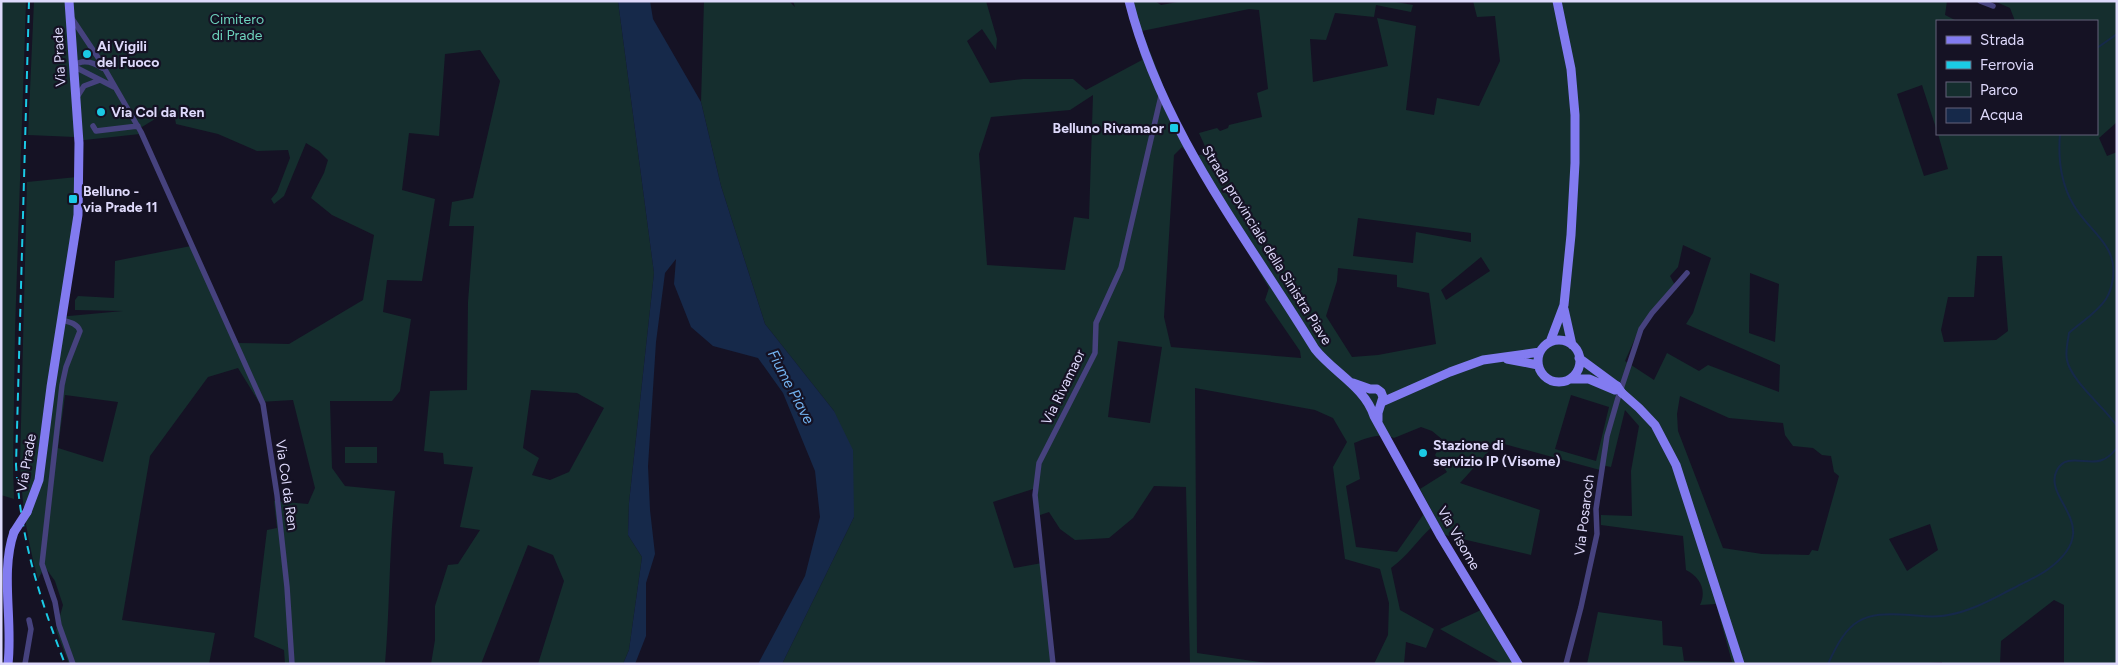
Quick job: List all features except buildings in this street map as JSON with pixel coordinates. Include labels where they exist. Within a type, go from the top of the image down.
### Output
[{"type":"main road","name":"Via Prade","points":[[8,664],[10,637],[2,567],[5,552],[14,532],[28,512],[39,480],[61,320],[78,215],[80,185],[69,1]]},
{"type":"main road","name":"Strada provinciale della Sinistra Piave","points":[[1129,1],[1161,96],[1208,183],[1315,348],[1330,366],[1374,403]]},
{"type":"main road","points":[[1557,1],[1571,69],[1575,115],[1575,163],[1571,235],[1564,305],[1550,342],[1540,352],[1538,365],[1540,372],[1551,381],[1558,383],[1571,379],[1589,380],[1619,393]]},
{"type":"main road","points":[[1564,305],[1572,345],[1580,358],[1655,426],[1676,465],[1740,664]]},
{"type":"main road","points":[[1550,342],[1562,341],[1572,345]]},
{"type":"main road","points":[[1374,403],[1469,365],[1500,357],[1540,352]]},
{"type":"main road","points":[[1500,357],[1538,365]]},
{"type":"main road","points":[[1571,379],[1578,369],[1580,358]]},
{"type":"main road","name":"Strada provinciale della Sinistra Piave","points":[[1351,382],[1370,389],[1377,388],[1381,392]]},
{"type":"main road","points":[[1370,389],[1374,403]]},
{"type":"main road","points":[[1374,403],[1383,397],[1381,392],[1403,393]]},
{"type":"main road","name":"Via Visome","points":[[1374,403],[1378,424],[1441,537],[1518,664]]},
{"type":"street","points":[[1980,1],[1993,6]]},
{"type":"street","name":"Via Col da Ren","points":[[71,17],[138,126],[263,404],[279,513],[287,587],[292,664]]},
{"type":"street","points":[[73,66],[82,62],[98,62],[92,77]]},
{"type":"street","points":[[73,66],[114,87]]},
{"type":"street","points":[[76,102],[78,94],[84,86],[100,80]]},
{"type":"street","name":"Via Rivamaor","points":[[1053,664],[1035,495],[1040,463],[1095,354],[1096,324],[1121,268],[1161,96]]},
{"type":"street","points":[[93,126],[96,131],[138,126]]},
{"type":"street","name":"Via Posaroch","points":[[1566,664],[1582,607],[1597,534],[1596,509],[1607,436],[1619,393],[1641,329],[1652,313],[1687,273]]},
{"type":"street","name":"Via Prade","points":[[61,320],[78,326],[80,331],[66,367],[55,444],[52,488],[42,564],[51,589],[59,625],[73,664]]},
{"type":"street","points":[[25,664],[31,629],[29,620]]},
{"type":"green space","points":[[1,1],[26,1],[15,330],[14,499],[1,495]]},
{"type":"green space","name":"Cimitero di Prade","points":[[34,1],[618,1],[654,273],[629,503],[628,535],[642,557],[629,650],[623,664],[538,664],[564,581],[553,555],[528,545],[481,664],[431,664],[435,640],[435,606],[448,565],[458,564],[480,530],[460,527],[473,467],[444,464],[443,453],[424,451],[430,391],[467,390],[468,302],[474,226],[449,226],[452,202],[473,198],[500,81],[480,50],[445,54],[439,136],[409,133],[402,190],[435,199],[422,281],[387,280],[383,312],[411,319],[400,391],[392,401],[330,401],[332,468],[345,486],[395,491],[385,664],[285,664],[284,650],[254,637],[267,530],[277,528],[274,501],[308,504],[315,488],[293,400],[259,402],[238,368],[208,377],[150,456],[122,620],[215,633],[209,664],[69,664],[56,630],[63,605],[55,581],[45,567],[38,579],[28,536],[22,493],[20,464],[27,182],[77,177],[74,224],[58,317],[123,311],[75,310],[75,300],[78,296],[114,298],[115,261],[191,246],[237,343],[289,344],[363,300],[374,235],[332,215],[311,198],[324,173],[328,160],[319,151],[306,143],[284,196],[274,204],[271,199],[277,192],[290,158],[288,150],[257,151],[218,134],[176,124],[173,108],[137,130],[140,134],[75,141],[75,137],[28,135]],"holes":[[[531,390],[577,393],[604,408],[569,472],[550,480],[532,475],[539,458],[523,448]],[[65,395],[118,402],[103,462],[58,448]]]},
{"type":"green space","points":[[704,1],[789,1],[795,7],[793,1],[986,1],[997,39],[996,50],[982,29],[967,41],[990,83],[1023,79],[1073,79],[1086,90],[1142,60],[1126,1],[1155,1],[1161,5],[1183,1],[1390,1],[1413,5],[1411,12],[1376,5],[1374,17],[1335,13],[1326,40],[1310,39],[1313,82],[1388,66],[1377,18],[1416,26],[1406,110],[1434,115],[1437,98],[1479,106],[1500,61],[1495,16],[1477,17],[1473,1],[1947,1],[1945,15],[1955,20],[1936,20],[1936,128],[1922,85],[1897,94],[1924,176],[1948,169],[1938,135],[2098,135],[2098,20],[2015,20],[2010,8],[1994,1],[2117,1],[2117,122],[2099,138],[2107,156],[2117,152],[2117,664],[2064,664],[2064,605],[2054,600],[2001,641],[2000,664],[1942,664],[1942,662],[1916,664],[1587,664],[1598,612],[1662,621],[1663,645],[1682,647],[1684,661],[1732,662],[1716,604],[1700,605],[1703,594],[1701,584],[1695,576],[1686,570],[1683,536],[1601,525],[1601,515],[1632,516],[1631,471],[1639,426],[1625,410],[1611,467],[1601,465],[1600,470],[1497,442],[1460,483],[1540,510],[1531,555],[1445,535],[1420,489],[1447,472],[1435,455],[1443,440],[1432,431],[1421,427],[1394,438],[1379,436],[1354,443],[1360,479],[1346,486],[1356,547],[1397,552],[1423,515],[1422,507],[1433,526],[1391,568],[1400,610],[1434,629],[1426,648],[1406,642],[1404,664],[1374,664],[1388,635],[1389,603],[1380,569],[1345,559],[1333,467],[1347,442],[1333,418],[1315,410],[1195,388],[1197,653],[1273,664],[1190,664],[1186,487],[1154,486],[1133,518],[1109,538],[1075,540],[1060,529],[1049,512],[1037,516],[1036,488],[993,502],[1014,568],[1042,563],[1053,664],[782,664],[854,517],[834,411],[765,324],[721,186],[701,102]],"holes":[[[1249,9],[1259,10],[1268,89],[1257,93],[1262,117],[1229,125],[1228,128],[1220,131],[1217,128],[1199,133],[1208,153],[1191,157],[1142,31]],[[1093,95],[1089,219],[1074,217],[1065,270],[987,265],[979,154],[991,117],[1070,110]],[[1182,147],[1191,157],[1269,288],[1265,300],[1300,351],[1301,358],[1171,347],[1164,317],[1174,155]],[[1358,218],[1471,233],[1471,242],[1416,232],[1413,263],[1353,256]],[[1683,245],[1711,258],[1693,313],[1686,324],[1780,365],[1779,392],[1708,365],[1699,371],[1667,353],[1654,380],[1625,361],[1637,334],[1653,309],[1677,289],[1670,276],[1678,267]],[[1977,256],[2002,256],[2008,331],[1996,340],[1944,342],[1941,330],[1948,297],[1974,297]],[[1481,257],[1490,271],[1446,300],[1441,290]],[[1338,268],[1397,275],[1397,287],[1429,293],[1436,344],[1378,355],[1352,357],[1326,316],[1337,281]],[[1750,273],[1779,284],[1775,342],[1749,333]],[[1118,341],[1162,347],[1150,423],[1108,417]],[[1571,395],[1609,407],[1596,461],[1555,449]],[[1680,396],[1729,418],[1783,423],[1785,435],[1793,446],[1813,448],[1822,455],[1831,456],[1834,472],[1839,476],[1818,551],[1812,550],[1809,555],[1762,554],[1723,548],[1678,431],[1677,414]],[[1930,524],[1938,550],[1907,571],[1889,539]]]},
{"type":"green space","points":[[345,447],[377,447],[377,463],[345,463]]},
{"type":"green space","points":[[1481,610],[1514,664],[1502,664],[1440,629]]},
{"type":"water","name":"Fiume Piave","points":[[618,1],[650,1],[653,19],[701,102],[721,186],[765,324],[834,411],[853,450],[854,517],[782,664],[758,664],[805,576],[820,517],[815,471],[783,393],[758,358],[713,346],[691,327],[674,284],[676,259],[665,273],[656,342],[648,466],[655,554],[646,583],[646,636],[635,664],[623,664],[629,650],[642,557],[628,535],[629,503],[654,273]]},
{"type":"waterway","points":[[2098,47],[2117,34]]},
{"type":"waterway","points":[[2060,135],[2061,170],[2069,196],[2079,213],[2106,246],[2113,266],[2112,283],[2106,299],[2094,313],[2069,333],[2066,350],[2067,360],[2081,385],[2117,426]]},
{"type":"waterway","points":[[1828,664],[1842,637],[1850,628],[1868,617],[1893,614],[1938,616],[1957,613],[1974,608],[2047,570],[2064,554],[2072,540],[2073,527],[2054,481],[2057,470],[2066,462],[2102,460],[2117,448]]},
{"type":"railway","points":[[29,1],[16,465],[22,518],[32,566],[65,664]]},
{"type":"place","name":"Ai Vigili del Fuoco","points":[[87,54]]},
{"type":"place","name":"Via Col da Ren","points":[[101,112]]},
{"type":"place","name":"Belluno Rivamaor","points":[[1174,128]]},
{"type":"place","name":"Belluno - via Prade 11","points":[[73,199]]},
{"type":"place","name":"Stazione di servizio IP (Visome)","points":[[1423,453]]}]
